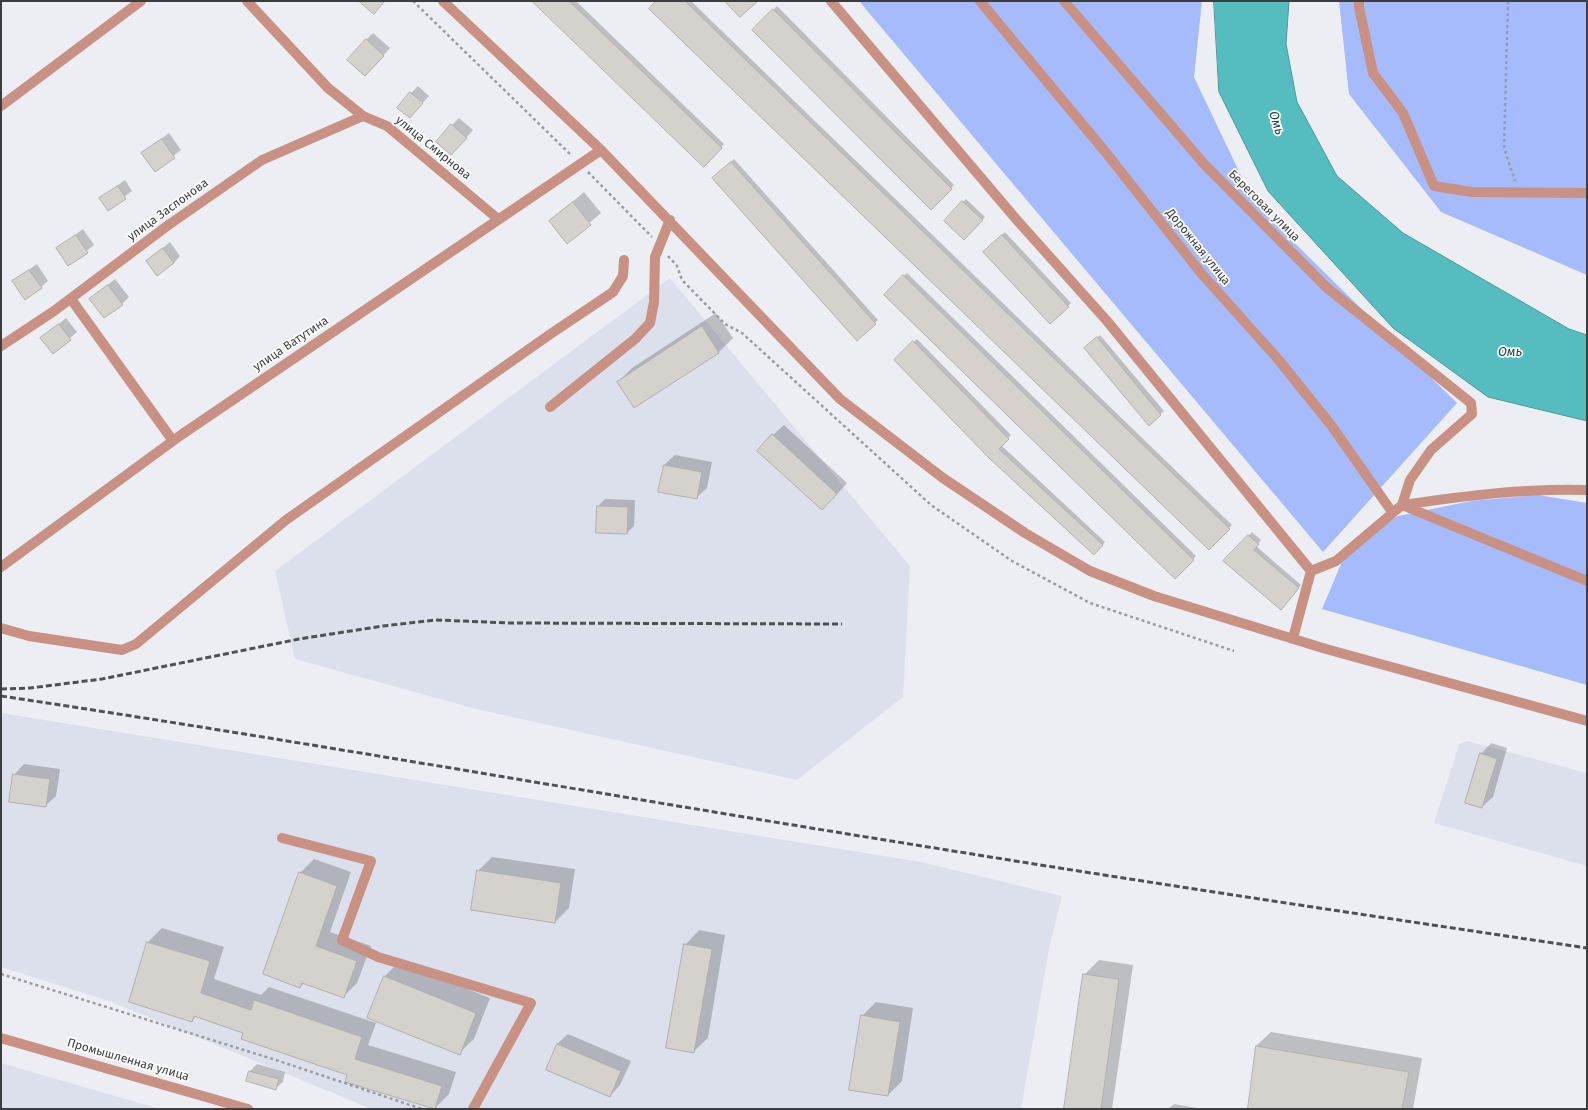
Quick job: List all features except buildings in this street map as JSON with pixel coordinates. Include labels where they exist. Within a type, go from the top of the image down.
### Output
[{"type":"street","points":[[1,106],[140,1]]},
{"type":"street","name":"улица Смирнова","points":[[247,1],[328,88],[363,116],[387,126],[498,219]]},
{"type":"street","points":[[443,1],[601,150],[670,220],[840,399],[943,478],[1025,533],[1090,571],[1154,596],[1326,649],[1587,721]]},
{"type":"street","points":[[831,1],[1011,213],[1107,321],[1311,571]]},
{"type":"street","name":"Дорожная улица","points":[[980,1],[1103,149],[1201,274],[1277,358],[1331,425],[1392,512]]},
{"type":"street","name":"Береговая улица","points":[[1064,1],[1205,165],[1326,287],[1471,403],[1472,414],[1431,450],[1410,480],[1402,504]]},
{"type":"street","points":[[1359,1],[1373,73],[1402,113],[1434,186],[1472,192],[1587,193]]},
{"type":"street","name":"улица Заслонова","points":[[1,346],[70,299],[167,226],[262,160],[363,116]]},
{"type":"street","name":"улица Ватутина","points":[[1,567],[173,441],[601,150]]},
{"type":"street","points":[[550,407],[635,338],[650,323],[654,302],[655,257],[670,220]]},
{"type":"street","points":[[1,628],[29,636],[122,650],[136,644],[286,520],[613,292],[623,276],[624,260]]},
{"type":"street","points":[[70,299],[173,441]]},
{"type":"street","points":[[1311,571],[1336,561],[1402,504],[1478,494],[1545,488],[1587,490]]},
{"type":"street","points":[[1402,504],[1587,582]]},
{"type":"street","points":[[1293,638],[1311,571]]},
{"type":"street","points":[[282,838],[371,861],[342,940],[378,957],[531,1003],[473,1109]]},
{"type":"street","name":"Промышленная улица","points":[[1,1038],[121,1071],[248,1109]]},
{"type":"path","points":[[1508,1],[1504,148],[1519,192]]},
{"type":"path","points":[[1,974],[279,1061],[422,1109]]},
{"type":"shaded area","points":[[859,1],[1202,1],[1194,77],[1254,203],[1457,403],[1323,552]]},
{"type":"shaded area","points":[[1339,1],[1587,1],[1587,275],[1441,212],[1349,94]]},
{"type":"shaded area","points":[[670,278],[910,566],[903,697],[797,780],[476,709],[295,659],[275,571]]},
{"type":"shaded area","points":[[1538,495],[1587,503],[1587,685],[1322,609],[1349,545],[1398,516],[1471,501]]},
{"type":"shaded area","points":[[1,713],[921,862],[1062,896],[1049,949],[1021,1109],[372,1109],[109,1001],[1,967]]},
{"type":"shaded area","points":[[1467,741],[1587,773],[1587,866],[1434,823],[1459,744]]},
{"type":"shaded area","points":[[1,1063],[160,1109],[1,1109]]},
{"type":"water","name":"Омь","points":[[1214,1],[1289,1],[1286,44],[1297,102],[1337,176],[1403,233],[1569,329],[1587,335],[1587,421],[1488,397],[1393,328],[1268,191],[1219,92]]},
{"type":"railway","points":[[1,689],[30,688],[102,679],[299,639],[383,626],[436,620],[510,623],[842,624]]},
{"type":"railway","points":[[1,696],[1022,862],[1587,948]]}]
